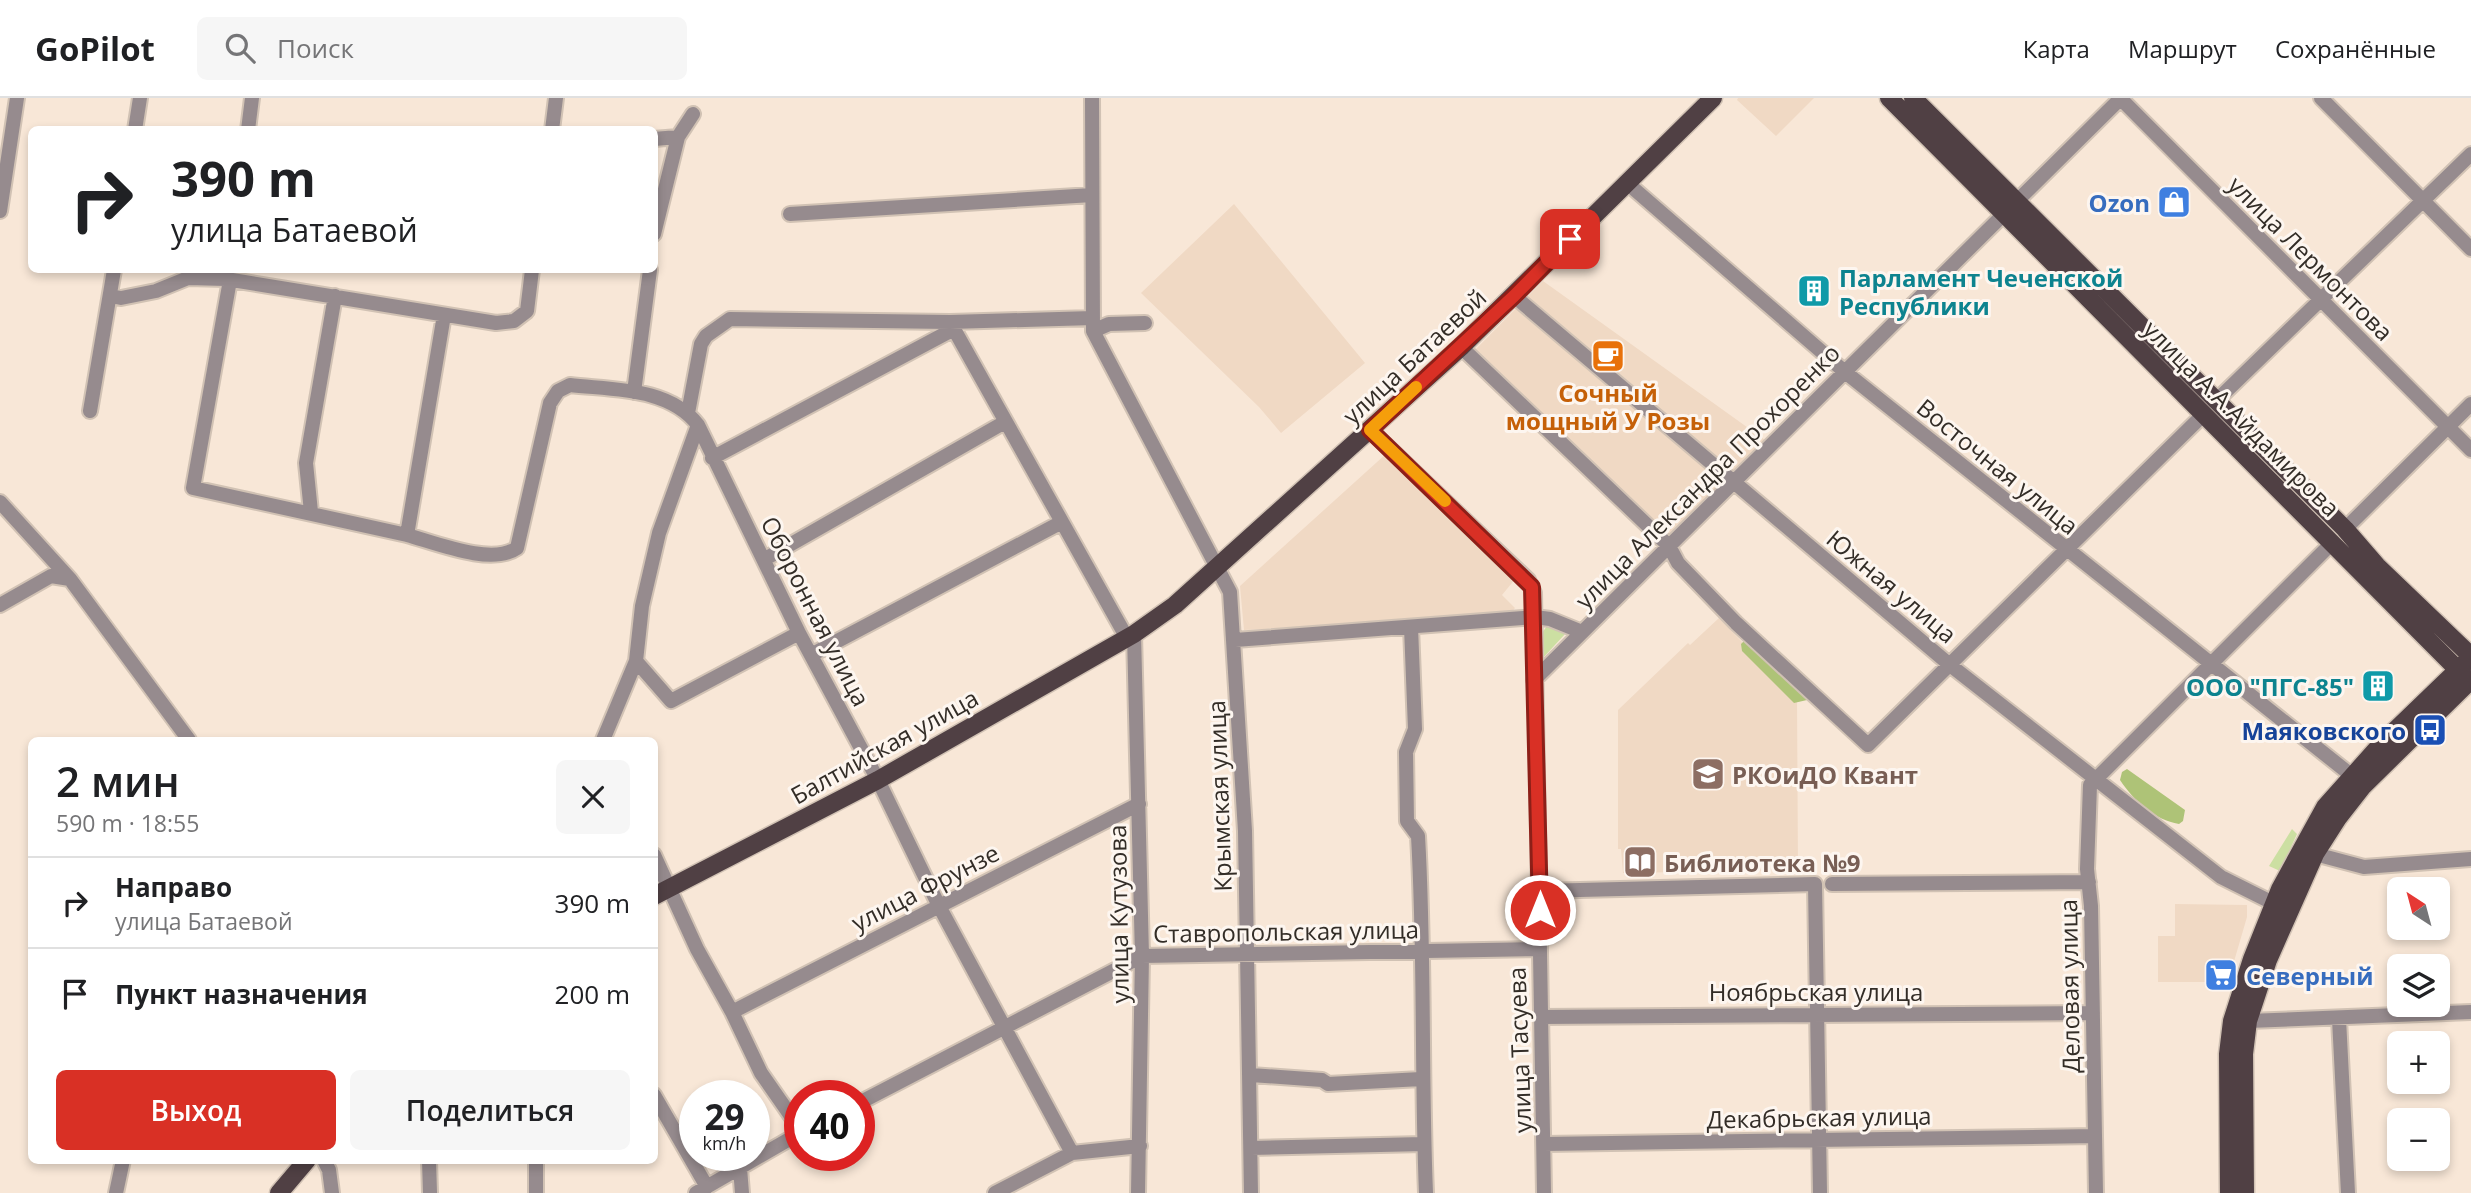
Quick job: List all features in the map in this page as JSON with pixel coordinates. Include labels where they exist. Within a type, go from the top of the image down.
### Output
[{"type":"main road","name":"улица Батаевой","points":[[1131,636],[1175,605],[1461,347],[1713,98]]},
{"type":"main road","name":"улица А.А.Айдамирова","points":[[1889,98],[2011,207]]},
{"type":"main road","name":"улица А.А.Айдамирова","points":[[1913,98],[2011,207],[2210,408],[2332,542],[2371,571],[2471,657]]},
{"type":"main road","name":"улица А.А.Айдамирова","points":[[2210,408],[2345,529],[2371,571],[2467,679]]},
{"type":"main road","name":"Балтийская улица","points":[[663,892],[878,780],[1131,636]]},
{"type":"main road","points":[[2229,1193],[2228,1054],[2232,1021],[2252,959],[2315,854],[2363,786],[2467,679],[2471,657]]},
{"type":"main road","points":[[2245,1193],[2244,1054],[2248,1021],[2305,839],[2325,807],[2351,775],[2467,679]]},
{"type":"main road","points":[[279,1193],[304,1164]]},
{"type":"street","points":[[0,211],[17,98]]},
{"type":"street","points":[[136,126],[140,98]]},
{"type":"street","points":[[248,126],[252,98]]},
{"type":"street","points":[[552,126],[556,98]]},
{"type":"street","points":[[1092,98],[1093,324]]},
{"type":"street","name":"улица Александра Прохоренко","points":[[1534,680],[1732,480],[2120,98]]},
{"type":"street","name":"улица Лермонтова","points":[[2120,98],[2471,450]]},
{"type":"street","points":[[2321,98],[2471,249]]},
{"type":"street","points":[[658,218],[678,137],[693,114]]},
{"type":"street","points":[[658,139],[678,137]]},
{"type":"street","points":[[1461,347],[1669,546],[1678,563],[1736,623],[1868,745],[2320,299],[2471,154]]},
{"type":"street","name":"Восточная улица","points":[[1626,182],[1844,372],[2351,775]]},
{"type":"street","points":[[790,214],[1092,195]]},
{"type":"street","points":[[90,411],[114,273]]},
{"type":"street","points":[[111,296],[121,298],[156,291],[188,278],[232,276],[496,323],[514,321],[527,311],[532,273]]},
{"type":"street","points":[[629,392],[649,273]]},
{"type":"street","name":"Оборонная улица","points":[[232,276],[192,488],[311,512],[487,556],[509,554],[517,548],[522,538],[550,403],[558,391],[570,385],[629,392],[675,404],[688,413],[698,425],[799,634],[878,780],[939,906],[1072,1153]]},
{"type":"street","points":[[311,512],[306,463],[335,296]]},
{"type":"street","name":"Южная улица","points":[[1514,296],[1950,665],[2221,877],[2282,908]]},
{"type":"street","points":[[407,535],[444,315]]},
{"type":"street","points":[[688,413],[701,344],[706,336],[730,318],[952,325],[1145,323]]},
{"type":"street","name":"Крымская улица","points":[[1093,324],[1230,592],[1236,640],[1247,954],[1251,1193]]},
{"type":"street","points":[[952,325],[1060,523],[1131,636]]},
{"type":"street","points":[[712,458],[952,325]]},
{"type":"street","points":[[2345,529],[2471,404]]},
{"type":"street","points":[[765,559],[1005,422]]},
{"type":"street","points":[[604,737],[636,661],[642,606],[659,533],[698,425]]},
{"type":"street","name":"улица Тасуева","points":[[1370,430],[1528,580],[1534,593],[1544,1193]]},
{"type":"street","points":[[0,502],[70,579],[187,737]]},
{"type":"street","points":[[811,655],[1060,523]]},
{"type":"street","points":[[2094,779],[2332,542]]},
{"type":"street","points":[[0,605],[51,576],[70,579]]},
{"type":"street","points":[[1236,640],[1535,617],[1550,619],[1582,632]]},
{"type":"street","points":[[1411,627],[1415,729],[1406,752],[1407,821],[1418,836],[1424,951],[1421,1079],[1426,1193]]},
{"type":"street","points":[[636,661],[671,701],[799,634]]},
{"type":"street","name":"улица Кутузова","points":[[1131,636],[1139,804],[1142,956],[1138,1193]]},
{"type":"street","name":"Деловая улица","points":[[2094,779],[2090,785],[2087,869],[2096,1193]]},
{"type":"street","name":"улица Фрунзе","points":[[732,1012],[1139,804]]},
{"type":"street","points":[[2315,854],[2336,862],[2364,867],[2471,859]]},
{"type":"street","points":[[658,871],[663,892],[732,1012],[761,1073],[784,1107]]},
{"type":"street","points":[[1832,884],[2089,882]]},
{"type":"street","points":[[1540,891],[1815,884],[1820,1193]]},
{"type":"street","name":"Ставропольская улица","points":[[875,1094],[1142,956],[1539,949]]},
{"type":"street","points":[[2248,1021],[2471,1012]]},
{"type":"street","name":"Ноябрьская улица","points":[[1541,1017],[2093,1013]]},
{"type":"street","points":[[2339,1019],[2348,1193]]},
{"type":"street","points":[[1251,1076],[1322,1080],[1328,1084],[1421,1079]]},
{"type":"street","points":[[658,1103],[702,1190],[743,1184],[784,1146]]},
{"type":"street","name":"Декабрьская улица","points":[[1544,1144],[2095,1136]]},
{"type":"street","points":[[1251,1148],[1424,1144]]},
{"type":"street","points":[[995,1193],[1072,1153],[1140,1146]]},
{"type":"street","points":[[116,1193],[122,1164]]},
{"type":"street","points":[[326,1164],[332,1193]]},
{"type":"street","points":[[429,1164],[429,1193]]},
{"type":"street","points":[[536,1164],[536,1193]]},
{"type":"shaded area","points":[[1814,98],[1776,136],[1737,100]]},
{"type":"shaded area","points":[[1234,204],[1365,363],[1281,433],[1259,407],[1141,293]]},
{"type":"shaded area","points":[[1543,281],[1765,440],[1670,539],[1474,351]]},
{"type":"shaded area","points":[[1387,453],[1516,578],[1502,595],[1515,608],[1509,615],[1244,630],[1240,586]]},
{"type":"shaded area","name":"РКОиДО Квант","points":[[1719,618],[1797,699],[1798,870],[1623,873],[1621,849],[1618,849],[1618,710],[1688,643],[1690,645]]},
{"type":"shaded area","points":[[2175,904],[2247,905],[2247,917],[2228,982],[2158,982],[2158,936],[2175,936]]},
{"type":"green space","points":[[1547,626],[1566,633],[1542,659],[1542,633]]},
{"type":"green space","points":[[1744,641],[1807,694],[1807,700],[1794,703],[1742,651],[1741,644]]},
{"type":"green space","points":[[2127,769],[2185,810],[2183,821],[2179,824],[2170,822],[2153,814],[2138,802],[2120,780],[2122,772]]},
{"type":"green space","points":[[2292,829],[2297,834],[2280,871],[2269,866]]},
{"type":"slow traffic","points":[[1416,387],[1370,430],[1445,501]]},
{"type":"place","name":"Ozon","points":[[2174,202]]},
{"type":"place","name":"Парламент Чеченской Республики","points":[[1814,291]]},
{"type":"place","name":"Сочный мощный У Розы","points":[[1608,356]]},
{"type":"place","name":"ООО \"ПГС-85\"","points":[[2378,686]]},
{"type":"place","name":"Маяковского","points":[[2430,730]]},
{"type":"place","name":"РКОиДО Квант","points":[[1708,774]]},
{"type":"place","name":"Библиотека №9","points":[[1640,862]]},
{"type":"place","name":"Северный","points":[[2221,975]]},
{"type":"route","points":[[1540,910],[1532,587],[1528,580],[1370,430],[1461,347],[1570,239]]}]
